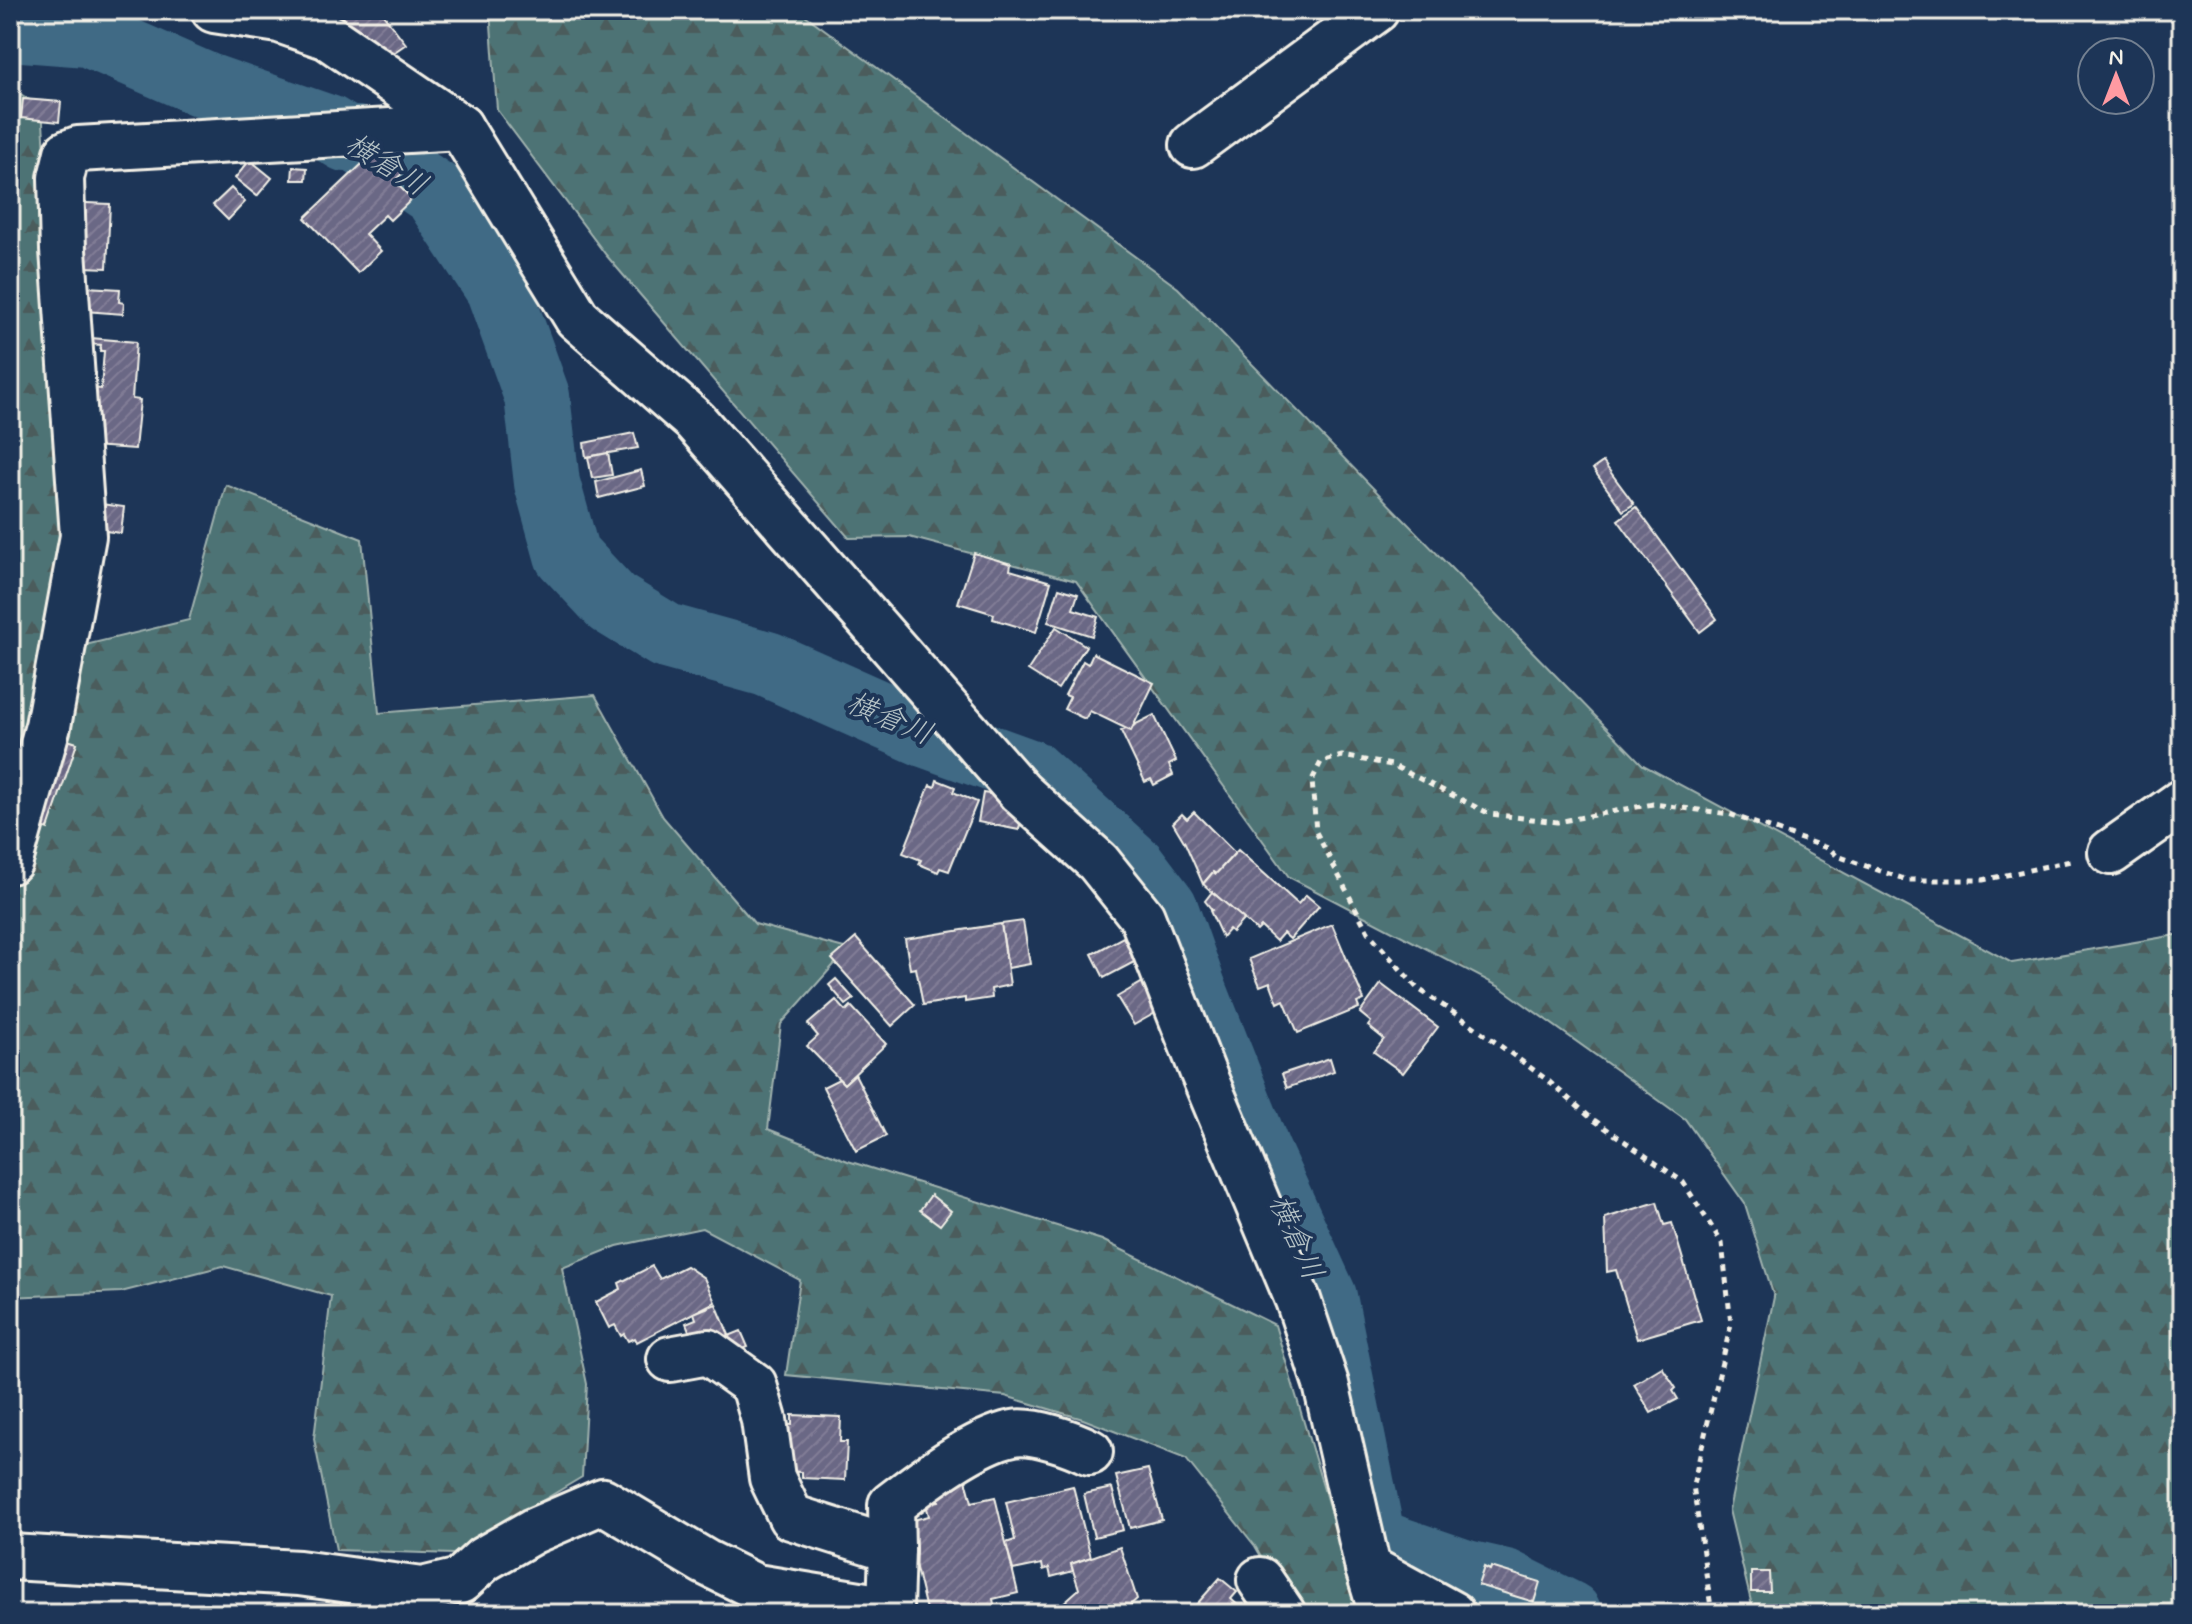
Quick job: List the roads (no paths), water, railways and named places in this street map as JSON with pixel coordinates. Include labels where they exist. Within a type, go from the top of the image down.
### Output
[{"type":"street","points":[[214,10],[279,20],[328,37],[460,127],[577,318],[695,421],[1020,792],[1098,862],[1142,917],[1298,1300],[1326,1384],[1368,1568],[1382,1614]]},
{"type":"street","points":[[1193,145],[1376,10]]},
{"type":"street","points":[[10,861],[48,726],[83,536],[63,250],[61,178],[67,153],[78,149],[460,127]]},
{"type":"street","points":[[2111,852],[2182,802]]},
{"type":"street","points":[[670,1359],[708,1352],[754,1385],[764,1420],[772,1478],[791,1517],[892,1549]]},
{"type":"street","points":[[10,1557],[299,1573],[422,1590],[460,1581],[484,1559],[533,1531],[603,1501],[705,1562],[756,1587],[890,1611],[891,1505],[925,1478],[969,1451],[1015,1432],[1067,1440],[1090,1452]]},
{"type":"street","points":[[1368,1568],[1452,1614]]},
{"type":"waterway","name":"横倉川","points":[[10,28],[88,34],[207,86],[328,128],[346,139],[356,139],[436,194],[498,288],[537,396],[547,483],[567,555],[612,603],[666,636],[767,664],[927,735],[1029,772],[1134,867],[1165,908],[1258,1152],[1324,1297],[1373,1541],[1466,1573],[1505,1582],[1569,1614]]}]
